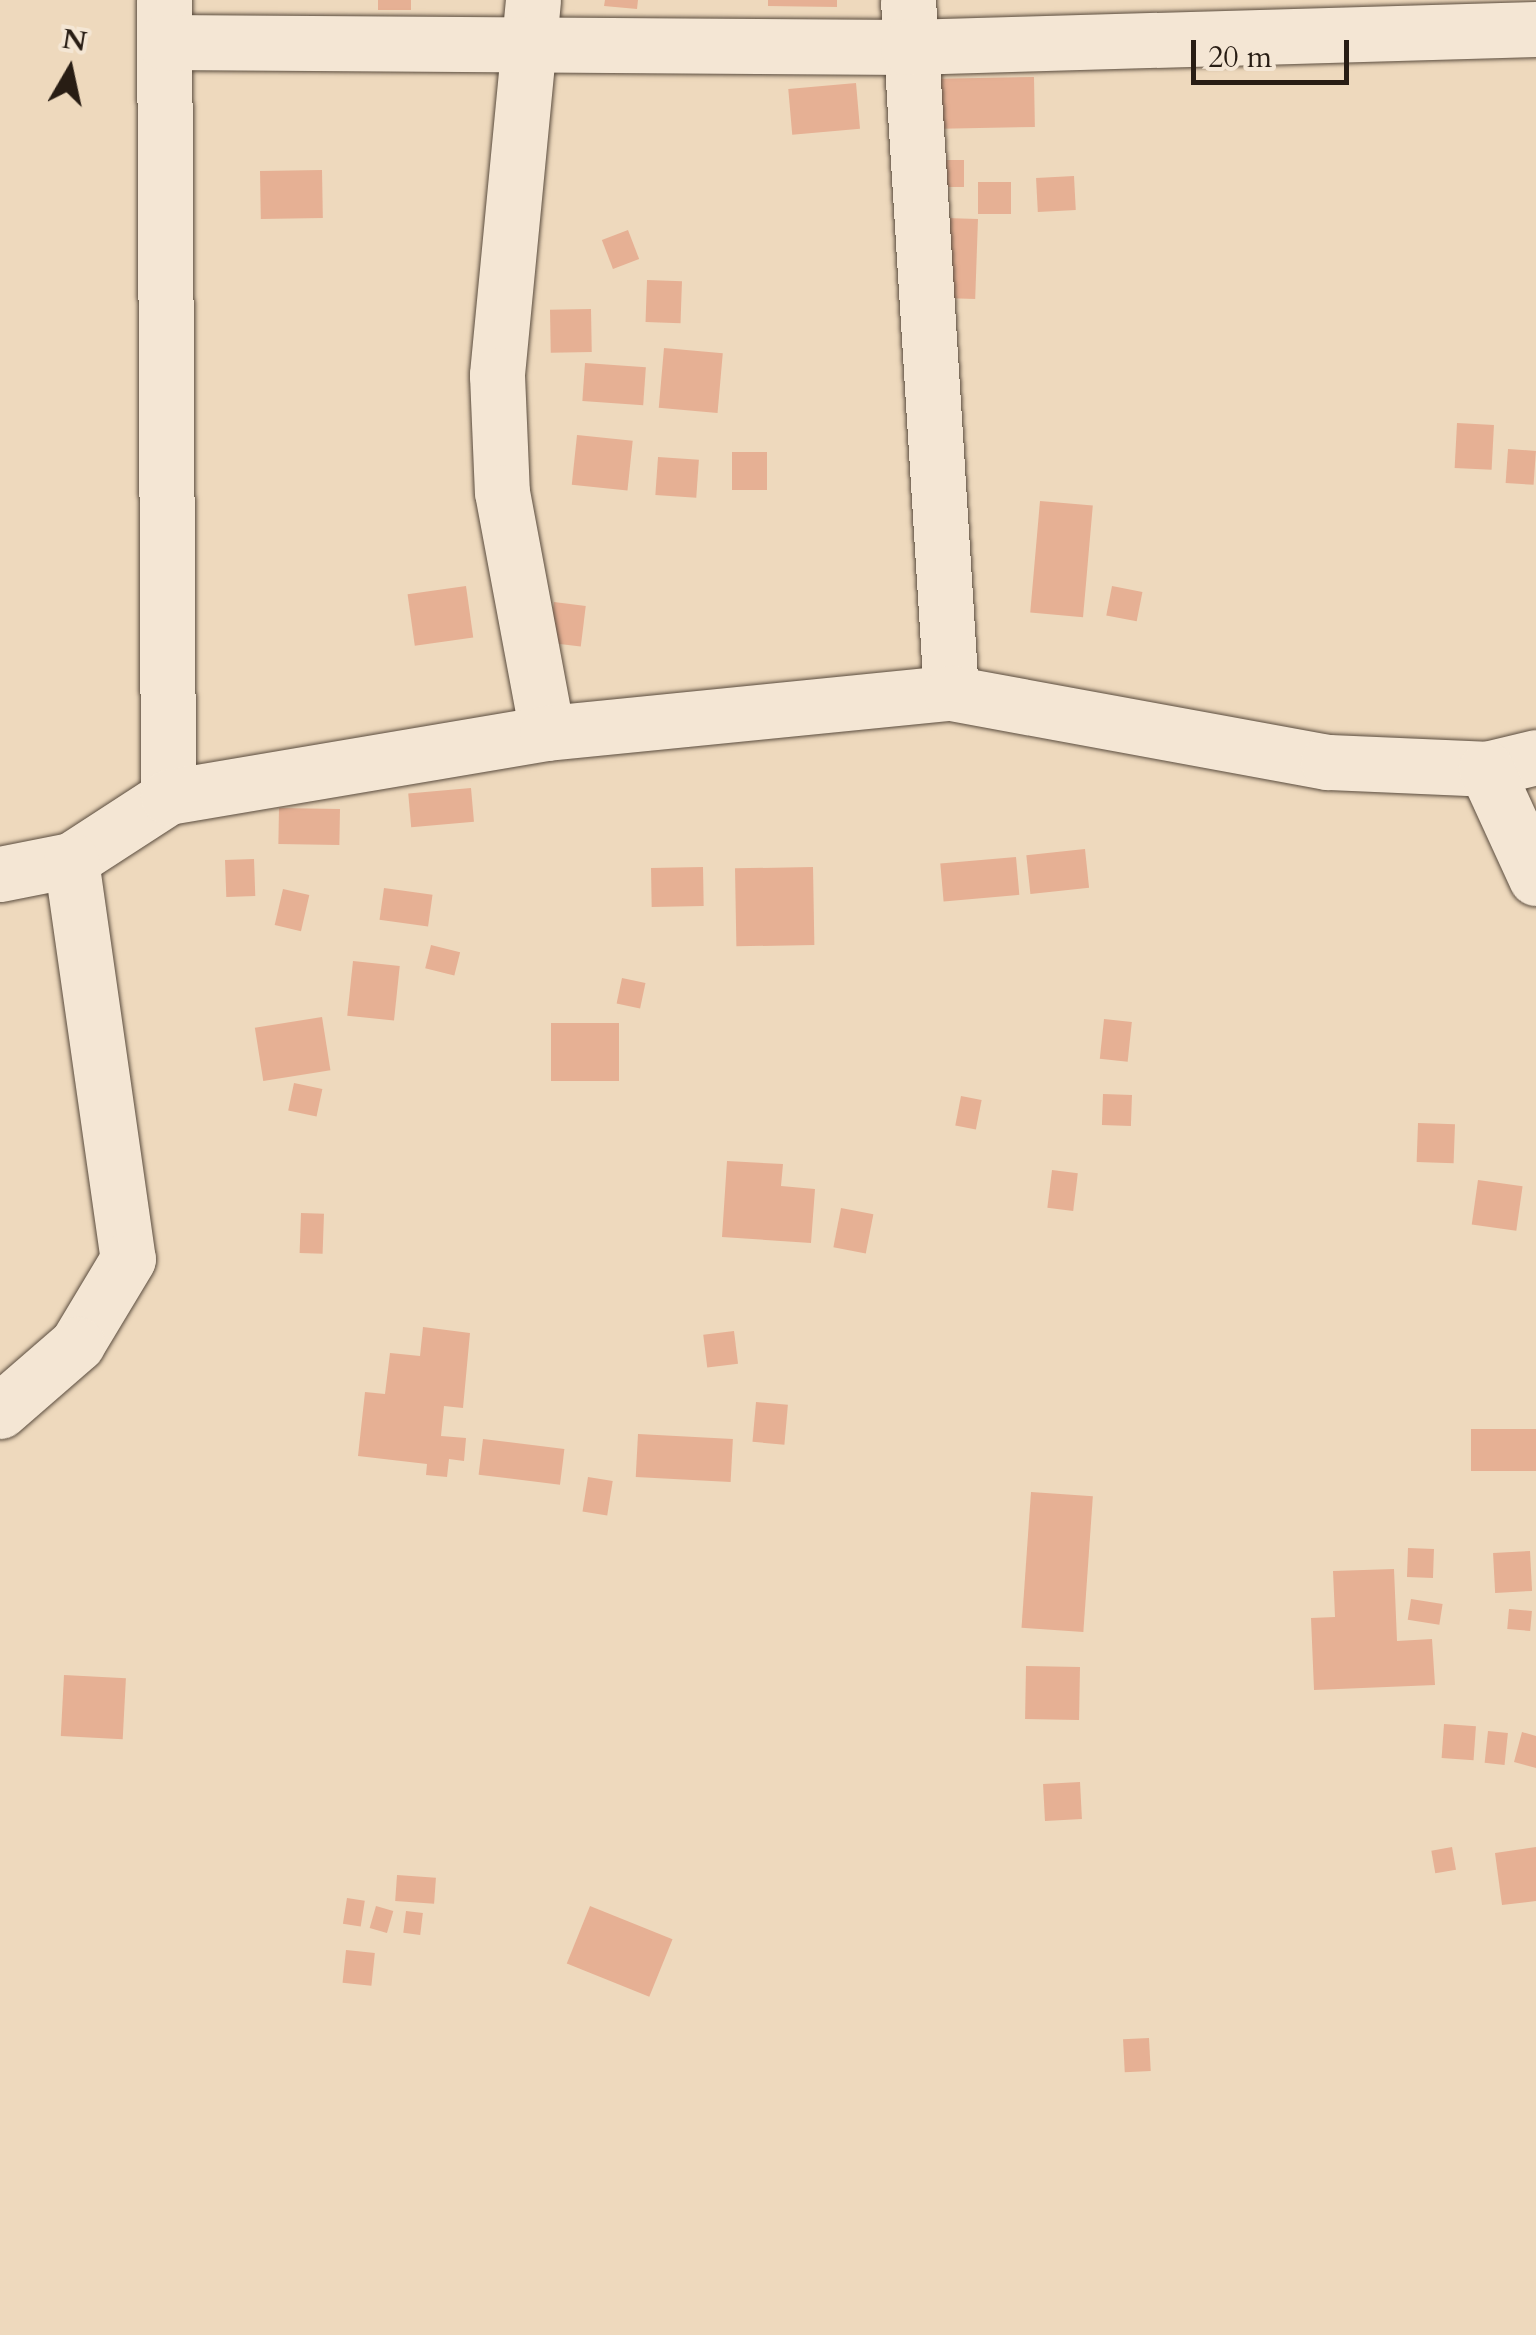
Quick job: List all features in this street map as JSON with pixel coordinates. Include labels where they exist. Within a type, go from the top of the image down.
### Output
[{"type":"street","points":[[168,798],[164,21],[908,24],[1388,16],[1536,28]]},
{"type":"street","points":[[534,21],[497,375],[502,492],[547,733]]},
{"type":"street","points":[[908,24],[951,693]]},
{"type":"street","points":[[0,874],[71,860],[168,798],[547,733],[951,693],[1328,762],[1511,763],[1536,878]]},
{"type":"street","points":[[0,1411],[78,1344],[128,1258],[71,860]]},
{"type":"building","points":[[378,0],[411,0],[411,10],[378,10]]},
{"type":"building","points":[[605,0],[638,0],[637,9],[604,6]]},
{"type":"building","points":[[768,0],[837,0],[837,7],[768,6]]},
{"type":"building","points":[[1034,77],[1035,127],[941,129],[940,79]]},
{"type":"building","points":[[856,83],[860,129],[792,135],[788,89]]},
{"type":"building","points":[[944,160],[964,160],[964,187],[944,187]]},
{"type":"building","points":[[322,170],[323,218],[261,219],[260,171]]},
{"type":"building","points":[[1074,176],[1076,210],[1038,212],[1036,178]]},
{"type":"building","points":[[978,182],[1011,182],[1011,214],[978,214]]},
{"type":"building","points":[[946,218],[978,219],[975,299],[943,298]]},
{"type":"building","points":[[628,230],[639,259],[613,269],[602,240]]},
{"type":"building","points":[[647,280],[682,281],[681,323],[646,322]]},
{"type":"building","points":[[591,309],[592,352],[551,353],[550,310]]},
{"type":"building","points":[[664,348],[723,353],[718,413],[659,408]]},
{"type":"building","points":[[585,363],[646,367],[643,405],[582,401]]},
{"type":"building","points":[[1457,423],[1494,425],[1492,470],[1455,468]]},
{"type":"building","points":[[577,435],[633,441],[627,491],[572,485]]},
{"type":"building","points":[[1508,449],[1536,451],[1534,485],[1506,483]]},
{"type":"building","points":[[732,452],[767,452],[767,490],[732,490]]},
{"type":"building","points":[[658,457],[699,460],[696,498],[655,495]]},
{"type":"building","points":[[1040,501],[1093,506],[1083,617],[1030,613]]},
{"type":"building","points":[[466,586],[473,637],[415,646],[408,594]]},
{"type":"building","points":[[1112,586],[1142,592],[1137,621],[1106,615]]},
{"type":"building","points":[[554,602],[586,606],[581,647],[549,643]]},
{"type":"building","points":[[471,788],[474,822],[411,827],[408,793]]},
{"type":"building","points":[[279,808],[340,809],[339,845],[278,844]]},
{"type":"building","points":[[1085,849],[1089,888],[1030,894],[1026,855]]},
{"type":"building","points":[[1016,857],[1019,895],[944,901],[940,864]]},
{"type":"building","points":[[254,859],[255,896],[226,897],[225,860]]},
{"type":"building","points":[[703,867],[704,906],[652,907],[651,868]]},
{"type":"building","points":[[813,867],[814,945],[736,946],[735,868]]},
{"type":"building","points":[[384,888],[433,895],[428,927],[380,920]]},
{"type":"building","points":[[283,889],[309,895],[301,931],[275,925]]},
{"type":"building","points":[[431,945],[460,952],[454,976],[425,968]]},
{"type":"building","points":[[353,961],[400,966],[394,1021],[347,1016]]},
{"type":"building","points":[[622,978],[645,983],[640,1008],[617,1003]]},
{"type":"building","points":[[322,1017],[330,1070],[263,1081],[255,1028]]},
{"type":"building","points":[[1104,1019],[1132,1022],[1128,1062],[1100,1059]]},
{"type":"building","points":[[551,1023],[619,1023],[619,1081],[551,1081]]},
{"type":"building","points":[[294,1083],[322,1089],[317,1116],[288,1110]]},
{"type":"building","points":[[1103,1094],[1132,1095],[1131,1126],[1102,1125]]},
{"type":"building","points":[[961,1096],[982,1100],[976,1129],[955,1125]]},
{"type":"building","points":[[1418,1123],[1455,1124],[1454,1163],[1417,1162]]},
{"type":"building","points":[[727,1161],[783,1164],[781,1186],[815,1189],[811,1243],[722,1237]]},
{"type":"building","points":[[1052,1170],[1078,1173],[1073,1211],[1047,1208]]},
{"type":"building","points":[[1478,1180],[1523,1186],[1516,1231],[1472,1225]]},
{"type":"building","points":[[841,1208],[873,1214],[866,1254],[833,1247]]},
{"type":"building","points":[[301,1213],[324,1214],[323,1254],[300,1253]]},
{"type":"building","points":[[423,1327],[470,1333],[463,1408],[444,1406],[441,1436],[466,1438],[464,1461],[449,1459],[447,1477],[426,1475],[427,1464],[358,1456],[365,1392],[385,1394],[390,1353],[420,1356]]},
{"type":"building","points":[[734,1331],[738,1364],[707,1368],[703,1335]]},
{"type":"building","points":[[756,1402],[788,1405],[784,1445],[753,1442]]},
{"type":"building","points":[[1471,1429],[1536,1429],[1536,1471],[1471,1471]]},
{"type":"building","points":[[638,1434],[733,1439],[731,1482],[636,1477]]},
{"type":"building","points":[[483,1439],[564,1449],[560,1485],[479,1475]]},
{"type":"building","points":[[588,1477],[613,1481],[607,1515],[583,1512]]},
{"type":"building","points":[[1031,1492],[1093,1496],[1083,1632],[1022,1628]]},
{"type":"building","points":[[1408,1548],[1434,1549],[1433,1578],[1407,1577]]},
{"type":"building","points":[[1530,1551],[1532,1591],[1495,1593],[1493,1553]]},
{"type":"building","points":[[1394,1569],[1397,1641],[1432,1639],[1435,1685],[1314,1690],[1311,1618],[1335,1617],[1333,1571]]},
{"type":"building","points":[[1411,1599],[1443,1604],[1439,1625],[1408,1620]]},
{"type":"building","points":[[1509,1609],[1532,1611],[1530,1631],[1507,1629]]},
{"type":"building","points":[[1026,1666],[1080,1667],[1079,1720],[1025,1719]]},
{"type":"building","points":[[64,1675],[126,1678],[123,1739],[61,1736]]},
{"type":"building","points":[[1444,1724],[1476,1726],[1474,1760],[1442,1758]]},
{"type":"building","points":[[1488,1731],[1508,1733],[1505,1765],[1485,1763]]},
{"type":"building","points":[[1522,1732],[1536,1736],[1536,1768],[1514,1762]]},
{"type":"building","points":[[1080,1782],[1082,1819],[1045,1821],[1043,1784]]},
{"type":"building","points":[[1452,1847],[1456,1870],[1435,1873],[1431,1851]]},
{"type":"building","points":[[1536,1847],[1536,1901],[1502,1905],[1495,1853]]},
{"type":"building","points":[[397,1875],[436,1878],[434,1904],[395,1901]]},
{"type":"building","points":[[347,1898],[365,1901],[361,1926],[343,1924]]},
{"type":"building","points":[[376,1906],[393,1911],[387,1933],[370,1928]]},
{"type":"building","points":[[590,1906],[673,1939],[649,1997],[567,1963]]},
{"type":"building","points":[[406,1911],[423,1913],[420,1935],[403,1933]]},
{"type":"building","points":[[346,1950],[375,1953],[371,1986],[343,1983]]},
{"type":"building","points":[[1149,2038],[1151,2071],[1125,2072],[1123,2039]]}]
